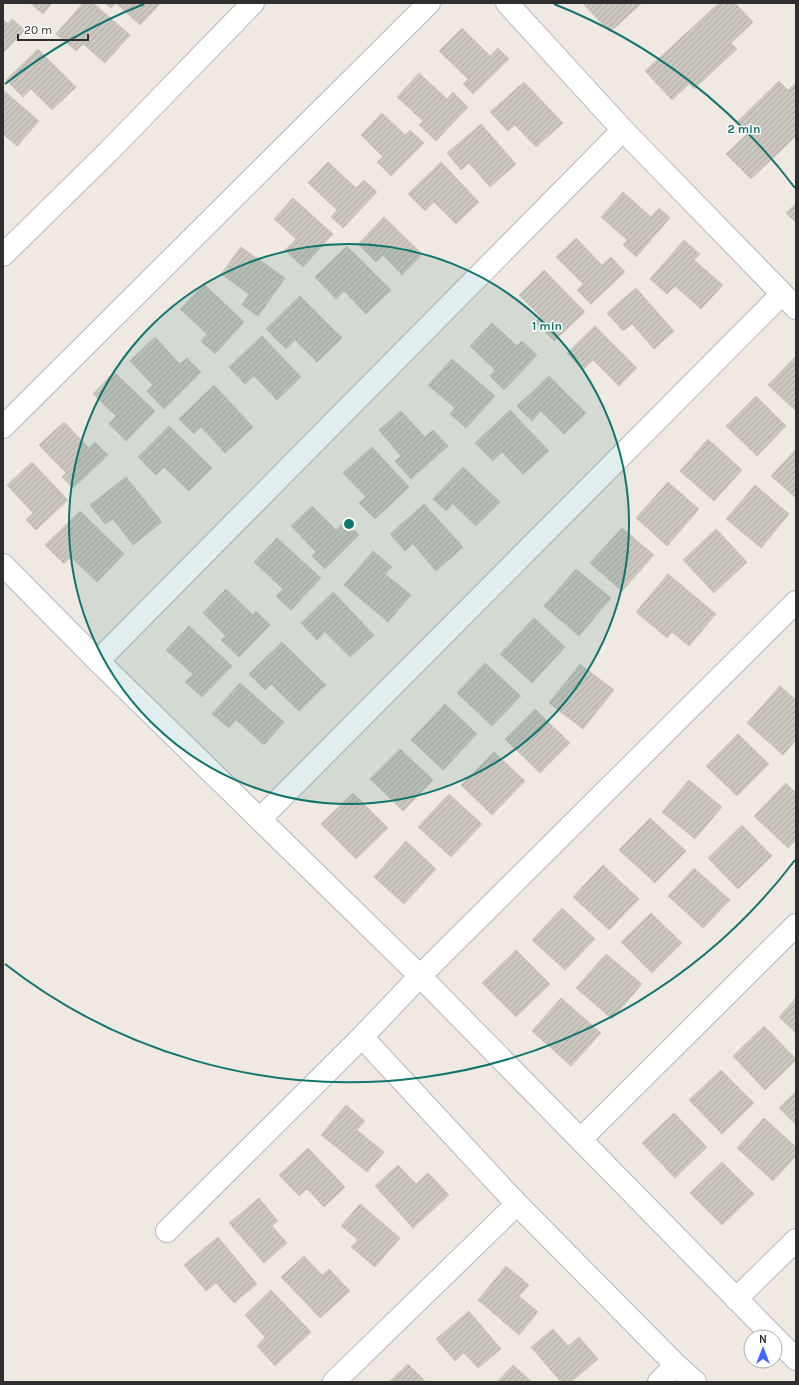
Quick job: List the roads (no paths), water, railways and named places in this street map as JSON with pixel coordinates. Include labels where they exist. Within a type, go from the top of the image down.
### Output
[{"type":"street","points":[[3,255],[114,145],[253,3]]},
{"type":"street","points":[[3,427],[429,3]]},
{"type":"street","points":[[260,819],[789,301],[623,130],[507,3]]},
{"type":"street","points":[[98,661],[623,130]]},
{"type":"street","points":[[3,565],[98,661],[420,976],[767,1329]]},
{"type":"street","points":[[167,1231],[362,1037],[420,976],[796,602]]},
{"type":"street","points":[[581,1140],[796,925]]},
{"type":"street","points":[[362,1037],[517,1204],[676,1365],[695,1382]]},
{"type":"street","points":[[334,1382],[517,1204]]},
{"type":"street","points":[[736,1299],[796,1240]]},
{"type":"street","points":[[783,1345],[796,1359]]},
{"type":"street","points":[[659,1382],[676,1365]]}]
